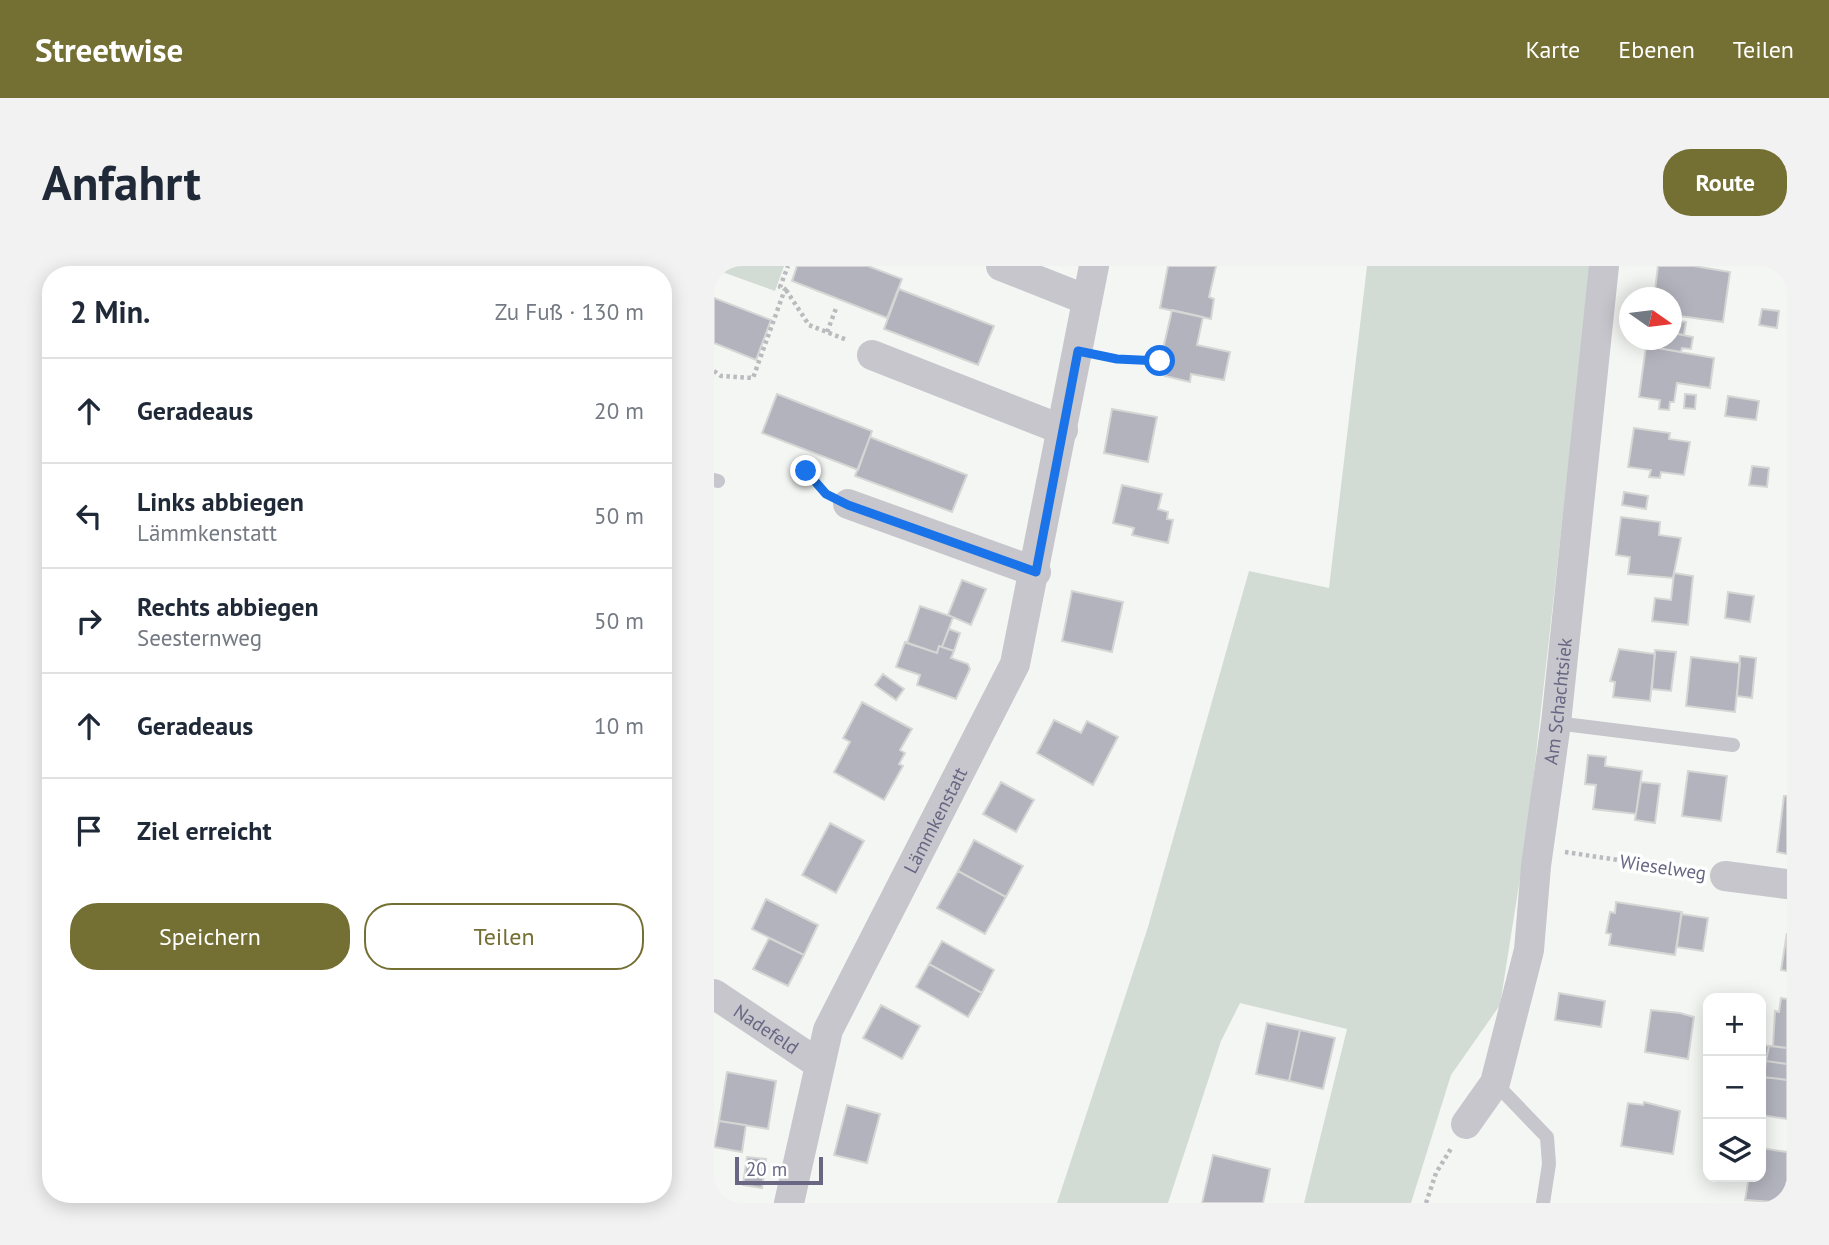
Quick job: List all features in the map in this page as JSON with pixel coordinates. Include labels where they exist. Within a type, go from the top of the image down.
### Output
[{"type":"street","points":[[1001,266],[1087,300]]},
{"type":"street","name":"Lämmkenstatt","points":[[789,1203],[818,1064],[828,1030],[1005,688],[1023,637],[1094,266]]},
{"type":"street","name":"Am Schachtsiek","points":[[1466,1124],[1495,1083],[1529,950],[1604,266]]},
{"type":"street","points":[[872,355],[1063,430]]},
{"type":"street","points":[[848,505],[1036,572]]},
{"type":"street","name":"Wieselweg","points":[[1725,876],[1787,884]]},
{"type":"street","name":"Nadefeld","points":[[714,994],[818,1064]]},
{"type":"lane","points":[[1556,723],[1732,745]]},
{"type":"lane","points":[[1495,1083],[1547,1137],[1549,1164],[1543,1203]]},
{"type":"path","points":[[788,266],[780,287],[785,289],[809,325],[861,346],[872,355]]},
{"type":"path","points":[[714,371],[721,376],[753,378],[785,289]]},
{"type":"path","points":[[827,332],[837,306]]},
{"type":"path","points":[[1078,351],[1117,359],[1160,361]]},
{"type":"path","points":[[809,458],[806,471],[826,494],[848,505]]},
{"type":"path","name":"Wieselweg","points":[[1540,848],[1725,876]]},
{"type":"path","points":[[1426,1203],[1436,1174],[1466,1124]]},
{"type":"shaded area","points":[[714,266],[784,266],[775,291],[714,269]]},
{"type":"shaded area","points":[[1367,266],[1591,266],[1527,834],[1500,1005],[1451,1075],[1411,1203],[1304,1203],[1347,1029],[1240,1003],[1221,1041],[1168,1203],[1057,1203],[1148,927],[1249,571],[1329,588]]},
{"type":"building","points":[[797,266],[868,266],[902,279],[887,318],[792,281]]},
{"type":"building","points":[[1168,266],[1216,266],[1209,297],[1214,299],[1211,319],[1160,308]]},
{"type":"building","points":[[1658,266],[1694,266],[1730,272],[1723,322],[1682,316],[1682,287],[1655,287]]},
{"type":"building","points":[[899,289],[994,326],[978,365],[884,329]]},
{"type":"building","points":[[714,298],[771,320],[756,360],[714,343]]},
{"type":"building","points":[[1762,309],[1779,311],[1777,328],[1759,325]]},
{"type":"building","points":[[1172,310],[1203,317],[1197,345],[1230,352],[1224,380],[1191,374],[1190,382],[1165,376],[1169,360],[1161,358]]},
{"type":"building","points":[[1682,321],[1686,322],[1682,335]]},
{"type":"building","points":[[1682,335],[1693,337],[1691,349],[1682,348]]},
{"type":"building","points":[[1645,350],[1669,350],[1714,358],[1710,388],[1677,383],[1674,402],[1670,402],[1669,410],[1659,409],[1660,400],[1639,397]]},
{"type":"building","points":[[777,394],[872,431],[858,470],[762,433]]},
{"type":"building","points":[[1685,394],[1696,395],[1695,409],[1684,408]]},
{"type":"building","points":[[1728,396],[1759,401],[1756,420],[1725,416]]},
{"type":"building","points":[[1112,409],[1157,417],[1148,462],[1104,453]]},
{"type":"building","points":[[1634,428],[1670,433],[1669,439],[1690,442],[1684,475],[1661,472],[1660,478],[1649,477],[1651,470],[1628,467]]},
{"type":"building","points":[[870,437],[967,475],[952,512],[855,476]]},
{"type":"building","points":[[1752,466],[1769,468],[1767,487],[1749,485]]},
{"type":"building","points":[[1122,485],[1162,494],[1158,509],[1168,512],[1167,519],[1173,520],[1168,543],[1132,535],[1134,528],[1113,523]]},
{"type":"building","points":[[1624,492],[1648,496],[1646,509],[1622,505]]},
{"type":"building","points":[[1621,517],[1660,522],[1659,535],[1681,538],[1673,578],[1628,574],[1630,557],[1616,555]]},
{"type":"building","points":[[1674,573],[1693,576],[1688,625],[1652,621],[1655,598],[1671,600]]},
{"type":"building","points":[[962,580],[986,589],[971,625],[948,615]]},
{"type":"building","points":[[1072,591],[1123,602],[1112,652],[1062,641]]},
{"type":"building","points":[[1728,592],[1754,596],[1750,622],[1725,618]]},
{"type":"building","points":[[920,606],[953,617],[942,647],[939,646],[937,653],[907,643]]},
{"type":"building","points":[[949,629],[960,633],[954,651],[942,647]]},
{"type":"building","points":[[905,642],[937,653],[939,646],[954,651],[951,658],[968,664],[970,669],[956,699],[917,685],[920,675],[896,667]]},
{"type":"building","points":[[1619,649],[1655,654],[1650,701],[1613,697],[1615,682],[1610,681]]},
{"type":"building","points":[[1655,650],[1676,652],[1671,691],[1652,689]]},
{"type":"building","points":[[1740,656],[1756,658],[1752,698],[1737,696]]},
{"type":"building","points":[[1691,657],[1740,663],[1735,712],[1686,706]]},
{"type":"building","points":[[883,674],[904,689],[896,700],[875,685]]},
{"type":"building","points":[[862,702],[912,729],[900,750],[905,753],[899,764],[903,766],[884,800],[834,772],[850,742],[843,738]]},
{"type":"building","points":[[1054,720],[1081,733],[1087,721],[1118,737],[1093,785],[1037,753]]},
{"type":"building","points":[[1588,755],[1606,757],[1605,766],[1642,771],[1636,814],[1593,809],[1596,785],[1585,784]]},
{"type":"building","points":[[1688,771],[1727,776],[1721,821],[1682,816]]},
{"type":"building","points":[[1001,782],[1034,800],[1016,832],[983,814]]},
{"type":"building","points":[[1641,782],[1660,784],[1655,823],[1635,820]]},
{"type":"building","points":[[1784,796],[1787,796],[1787,854],[1777,852]]},
{"type":"building","points":[[830,823],[864,841],[836,893],[802,875]]},
{"type":"building","points":[[974,840],[1023,866],[1006,897],[958,871]]},
{"type":"building","points":[[958,871],[1006,897],[985,934],[937,908]]},
{"type":"building","points":[[766,899],[818,925],[804,955],[752,929]]},
{"type":"building","points":[[1616,902],[1682,912],[1675,955],[1609,945],[1611,934],[1606,933],[1610,912],[1615,913]]},
{"type":"building","points":[[1681,914],[1708,918],[1703,951],[1677,947]]},
{"type":"building","points":[[1787,933],[1787,971],[1781,970]]},
{"type":"building","points":[[769,938],[804,955],[788,986],[753,969]]},
{"type":"building","points":[[942,941],[994,970],[982,993],[929,964]]},
{"type":"building","points":[[929,964],[982,993],[968,1017],[916,987]]},
{"type":"building","points":[[1559,993],[1605,1001],[1601,1027],[1555,1020]]},
{"type":"building","points":[[1781,998],[1787,999],[1787,1048],[1773,1046],[1775,1011],[1779,1012]]},
{"type":"building","points":[[881,1005],[920,1026],[902,1059],[863,1038]]},
{"type":"building","points":[[1651,1010],[1694,1017],[1688,1059],[1645,1052]]},
{"type":"building","points":[[1267,1023],[1300,1030],[1289,1081],[1256,1074]]},
{"type":"building","points":[[1300,1030],[1335,1038],[1323,1089],[1289,1081]]},
{"type":"building","points":[[1769,1046],[1787,1048],[1787,1064],[1766,1061]]},
{"type":"building","points":[[1766,1061],[1787,1064],[1787,1080],[1766,1077]]},
{"type":"building","points":[[727,1072],[776,1081],[768,1129],[719,1121]]},
{"type":"building","points":[[1766,1077],[1787,1080],[1787,1119],[1766,1116]]},
{"type":"building","points":[[1644,1102],[1680,1111],[1673,1154],[1621,1146],[1628,1103],[1643,1105]]},
{"type":"building","points":[[847,1105],[880,1114],[867,1163],[834,1155]]},
{"type":"building","points":[[719,1121],[746,1125],[742,1152],[714,1147]]},
{"type":"building","points":[[1766,1149],[1787,1152],[1787,1203],[1745,1200],[1748,1182],[1766,1182]]},
{"type":"building","points":[[1213,1155],[1270,1169],[1263,1203],[1202,1203]]},
{"type":"building","points":[[747,1157],[766,1159],[762,1188],[743,1185]]},
{"type":"route","points":[[806,471],[826,494],[844,500],[848,505],[1036,572],[1078,351],[1117,359],[1147,358],[1160,361]]}]
